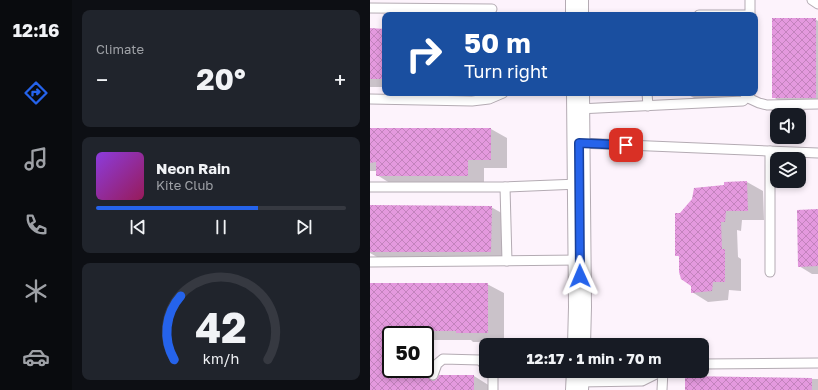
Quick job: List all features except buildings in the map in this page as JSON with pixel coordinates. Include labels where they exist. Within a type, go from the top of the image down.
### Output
[{"type":"main road","points":[[577,0],[577,12]]},
{"type":"main road","points":[[578,101],[580,260],[579,338]]},
{"type":"lane","points":[[750,0],[750,12]]},
{"type":"lane","points":[[812,0],[818,4]]},
{"type":"lane","points":[[370,8],[492,9]]},
{"type":"lane","points":[[370,99],[472,101],[489,99],[496,96]]},
{"type":"lane","points":[[647,96],[648,106]]},
{"type":"lane","points":[[578,101],[648,106],[743,101],[747,96]]},
{"type":"lane","points":[[749,96],[759,103],[767,105],[818,104]]},
{"type":"lane","points":[[579,143],[818,153]]},
{"type":"lane","points":[[770,151],[770,272]]},
{"type":"lane","points":[[370,187],[505,187],[579,184]]},
{"type":"lane","points":[[505,187],[507,261]]},
{"type":"lane","points":[[370,262],[580,260]]},
{"type":"lane","points":[[434,372],[437,364],[443,359],[479,360]]},
{"type":"lane","points":[[709,364],[818,363]]},
{"type":"lane","points":[[493,378],[493,390]]},
{"type":"lane","points":[[578,381],[642,381],[648,378]]},
{"type":"lane","points":[[662,390],[663,378]]},
{"type":"route","points":[[580,276],[579,143],[626,145]]}]
